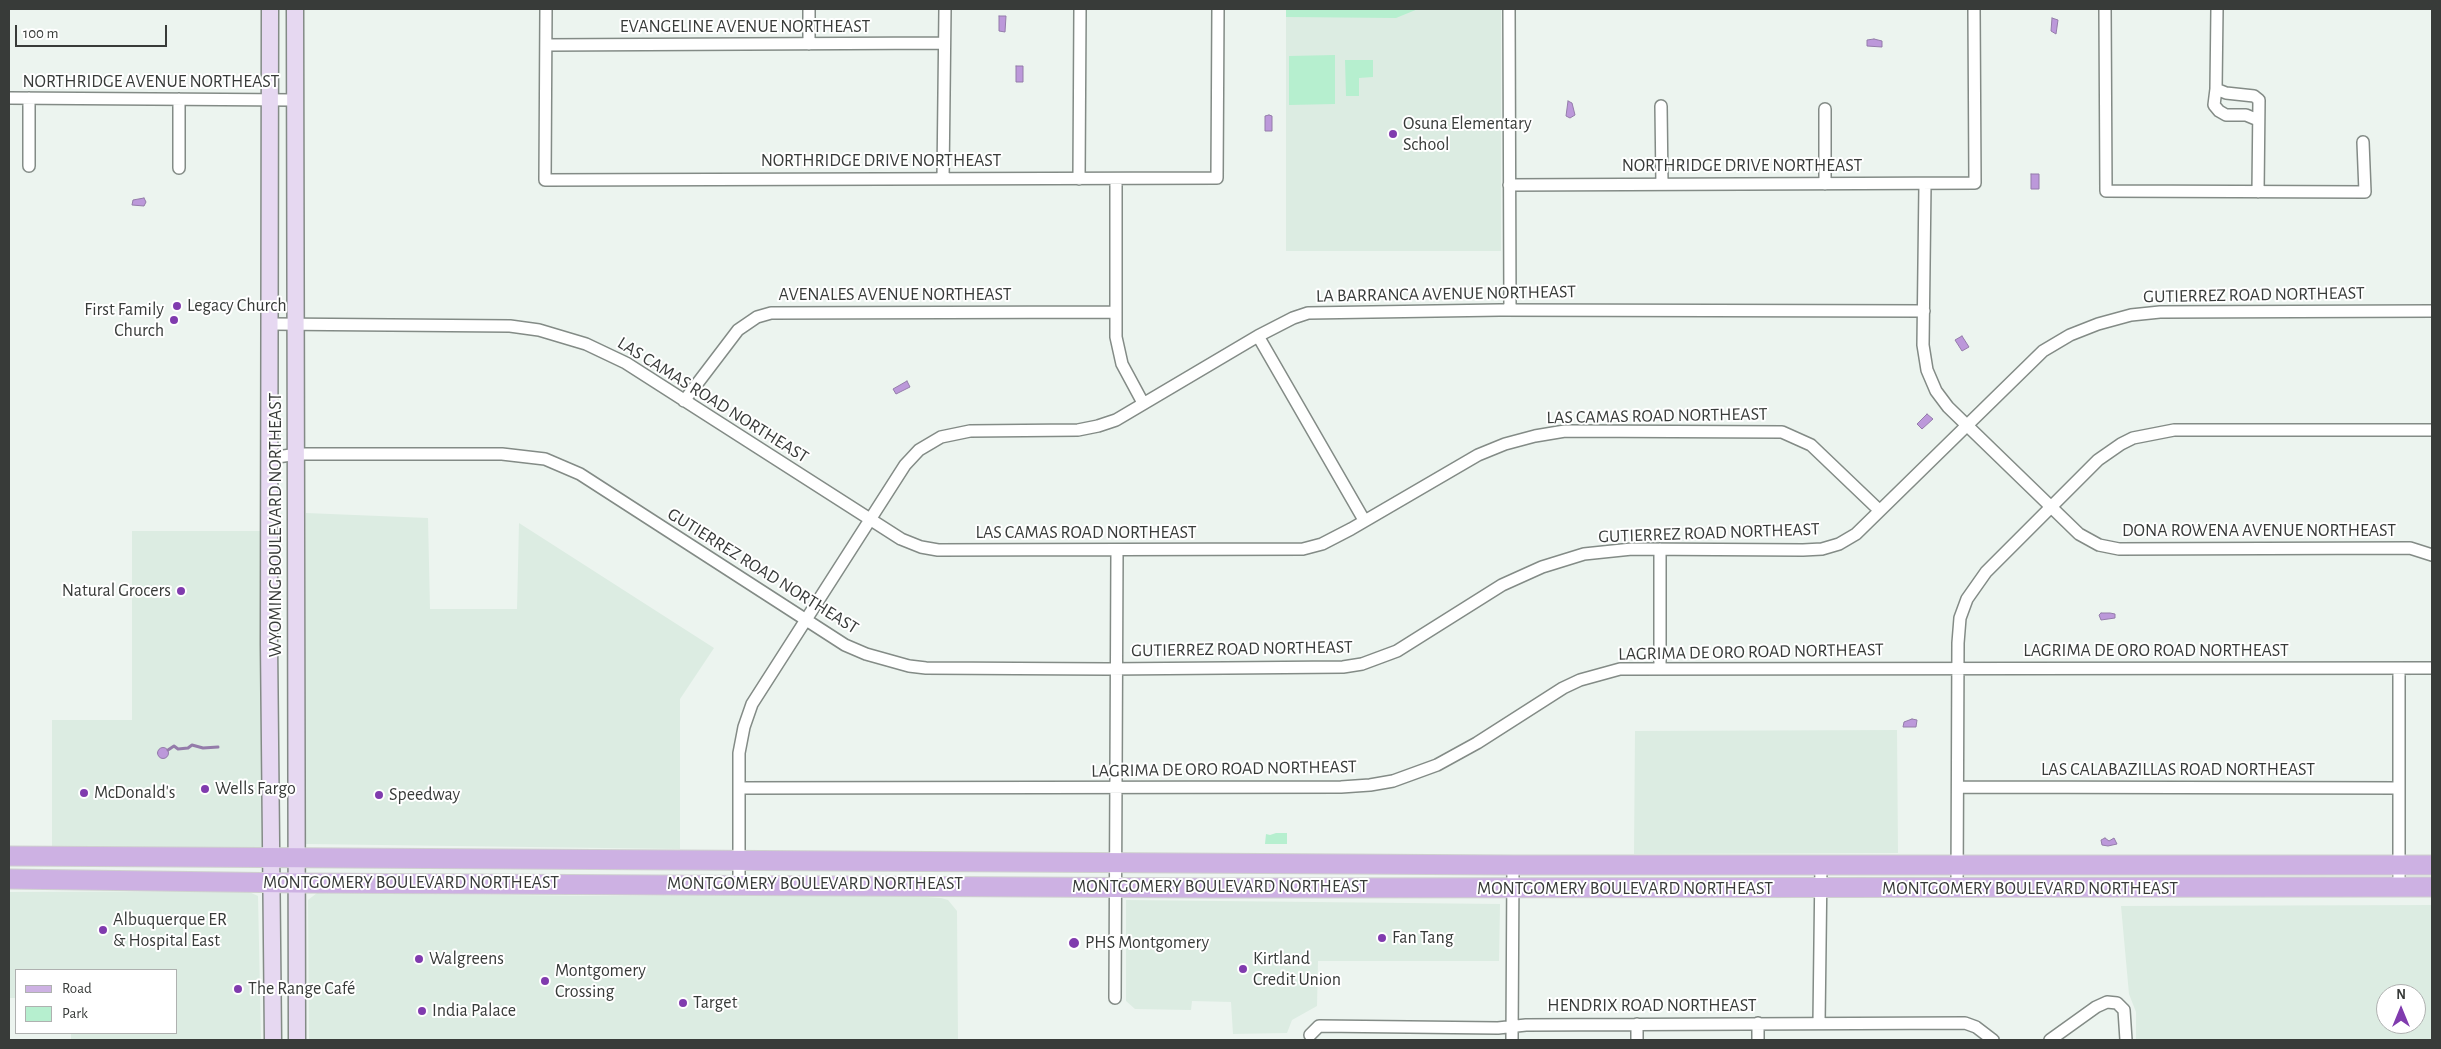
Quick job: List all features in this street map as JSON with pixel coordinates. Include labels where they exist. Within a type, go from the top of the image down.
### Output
[{"type":"main road","name":"WYOMING BOULEVARD NORTHEAST","points":[[270,9],[270,856],[273,1040]]},
{"type":"main road","name":"WYOMING BOULEVARD NORTHEAST","points":[[295,9],[297,1040]]},
{"type":"main road","name":"MONTGOMERY BOULEVARD NORTHEAST","points":[[9,856],[297,856],[1513,865],[2432,865]]},
{"type":"main road","points":[[34,880],[84,868],[117,868],[144,856]]},
{"type":"main road","name":"MONTGOMERY BOULEVARD NORTHEAST","points":[[9,879],[271,883],[1513,889],[2432,888]]},
{"type":"street","points":[[546,9],[546,45]]},
{"type":"street","points":[[809,9],[809,44]]},
{"type":"street","points":[[943,179],[945,9]]},
{"type":"street","points":[[1080,9],[1080,179]]},
{"type":"street","name":"NORTHRIDGE DRIVE NORTHEAST","points":[[546,45],[545,180],[1217,178],[1218,9]]},
{"type":"street","points":[[1509,9],[1510,310]]},
{"type":"street","name":"NORTHRIDGE DRIVE NORTHEAST","points":[[1509,185],[1974,183],[1974,9]]},
{"type":"street","points":[[2105,9],[2106,191],[2365,192],[2363,142]]},
{"type":"street","points":[[2217,9],[2216,89],[2214,104],[2219,112],[2226,115],[2246,115],[2258,120]]},
{"type":"street","name":"EVANGELINE AVENUE NORTHEAST","points":[[546,45],[944,43]]},
{"type":"street","points":[[2216,89],[2226,93],[2254,96],[2259,100],[2258,192]]},
{"type":"street","name":"NORTHRIDGE AVENUE NORTHEAST","points":[[9,98],[294,100]]},
{"type":"street","points":[[29,98],[29,166]]},
{"type":"street","points":[[179,99],[179,168]]},
{"type":"street","points":[[1661,106],[1662,184]]},
{"type":"street","points":[[1825,109],[1825,184]]},
{"type":"street","points":[[1116,179],[1116,337],[1120,358],[1127,376],[1143,404]]},
{"type":"street","name":"DONA ROWENA AVENUE NORTHEAST","points":[[1925,184],[1924,345],[1927,370],[1936,391],[1966,425],[2051,508],[2088,540],[2119,549],[2410,548],[2432,555]]},
{"type":"street","name":"LA BARRANCA AVENUE NORTHEAST","points":[[740,884],[739,753],[744,727],[752,704],[905,465],[919,450],[941,437],[970,431],[1078,430],[1116,420],[1258,336],[1293,318],[1308,313],[1510,310],[1924,311]]},
{"type":"street","name":"GUTIERREZ ROAD NORTHEAST","points":[[271,458],[297,454],[502,454],[545,459],[580,474],[845,645],[866,654],[909,666],[926,668],[1116,669],[1325,668],[1362,664],[1397,651],[1502,585],[1542,567],[1584,554],[1609,550],[1822,549],[1839,544],[1856,534],[2043,351],[2070,335],[2098,324],[2131,315],[2160,312],[2432,311]]},
{"type":"street","name":"AVENALES AVENUE NORTHEAST","points":[[684,402],[738,330],[757,317],[772,313],[1116,312]]},
{"type":"street","name":"LAS CAMAS ROAD NORTHEAST","points":[[271,324],[483,324],[539,330],[606,353],[626,363],[684,402],[901,539],[921,547],[938,550],[1304,549],[1322,544],[1478,455],[1505,444],[1535,436],[1590,430],[1782,432],[1811,445],[1879,510]]},
{"type":"street","points":[[1258,336],[1364,520]]},
{"type":"street","points":[[1957,888],[1960,618],[1967,599],[1986,572],[2108,452],[2121,444],[2145,434],[2174,430],[2432,430]]},
{"type":"street","points":[[1660,550],[1660,668]]},
{"type":"street","points":[[1116,998],[1117,551]]},
{"type":"street","name":"LAGRIMA DE ORO ROAD NORTHEAST","points":[[739,788],[1341,787],[1393,781],[1418,773],[1457,755],[1580,680],[1620,669],[2432,668]]},
{"type":"street","points":[[2399,669],[2399,887]]},
{"type":"street","name":"LAS CALABAZILLAS ROAD NORTHEAST","points":[[1958,787],[2399,788]]},
{"type":"street","points":[[1512,1040],[1513,865]]},
{"type":"street","points":[[1819,1023],[1821,865]]},
{"type":"street","points":[[2050,1040],[2096,1007],[2107,1002],[2117,1003],[2124,1010],[2126,1035]]},
{"type":"street","name":"HENDRIX ROAD NORTHEAST","points":[[1310,1035],[1319,1026],[1498,1028],[1512,1026],[1637,1024],[1965,1022],[1976,1027],[1993,1040]]},
{"type":"street","points":[[1758,1023],[1758,1040]]},
{"type":"street","points":[[1637,1024],[1637,1040]]},
{"type":"shaded area","name":"Osuna Elementary School","points":[[1286,9],[1501,9],[1501,251],[1286,251]]},
{"type":"shaded area","points":[[999,16],[1006,16],[1005,32],[999,31]]},
{"type":"shaded area","points":[[2052,18],[2058,20],[2056,34],[2051,31]]},
{"type":"shaded area","points":[[1867,40],[1882,41],[1882,47],[1867,46]]},
{"type":"shaded area","points":[[1016,66],[1023,66],[1023,82],[1016,82]]},
{"type":"shaded area","points":[[1568,101],[1572,103],[1575,115],[1570,118],[1566,116]]},
{"type":"shaded area","points":[[1265,116],[1272,116],[1272,131],[1265,131]]},
{"type":"shaded area","points":[[2031,174],[2039,174],[2039,189],[2031,189]]},
{"type":"shaded area","points":[[144,198],[146,202],[144,206],[132,205],[133,200]]},
{"type":"shaded area","points":[[1962,336],[1969,347],[1962,351],[1955,340]]},
{"type":"shaded area","points":[[907,381],[910,387],[896,394],[893,389]]},
{"type":"shaded area","points":[[1927,414],[1933,419],[1922,429],[1917,424]]},
{"type":"shaded area","points":[[306,513],[428,518],[430,609],[517,609],[519,523],[714,648],[680,699],[680,849],[306,844]]},
{"type":"shaded area","points":[[132,531],[260,531],[262,847],[52,847],[52,720],[132,720]]},
{"type":"shaded area","points":[[2101,613],[2115,614],[2115,618],[2101,620],[2099,615]]},
{"type":"shaded area","points":[[1912,719],[1917,720],[1916,727],[1903,727],[1904,722]]},
{"type":"shaded area","points":[[1897,730],[1898,853],[1634,854],[1635,731]]},
{"type":"shaded area","points":[[161,748],[165,748],[168,753],[167,757],[161,758],[158,755],[158,751]]},
{"type":"shaded area","points":[[2105,838],[2109,841],[2114,838],[2117,844],[2102,845],[2101,840]]},
{"type":"shaded area","points":[[247,891],[258,896],[261,1040],[71,1040],[71,1034],[178,1034],[178,969],[15,969],[15,998],[9,998],[9,892]]},
{"type":"shaded area","points":[[317,893],[594,896],[885,894],[941,898],[948,900],[957,911],[958,1040],[309,1040],[308,900]]},
{"type":"shaded area","points":[[1126,900],[1500,904],[1499,961],[1318,961],[1317,1006],[1292,1020],[1287,1033],[1233,1034],[1231,1002],[1192,1001],[1191,1010],[1135,1009],[1126,1001]]},
{"type":"shaded area","points":[[2432,905],[2432,1040],[2136,1040],[2136,1012],[2129,994],[2121,906]]},
{"type":"green space","points":[[1286,9],[1418,9],[1396,18],[1286,17]]},
{"type":"green space","points":[[1335,55],[1335,104],[1289,105],[1289,56]]},
{"type":"green space","points":[[1345,60],[1373,60],[1373,77],[1359,78],[1359,96],[1346,96]]},
{"type":"green space","points":[[1287,833],[1287,844],[1265,844],[1266,834]]},
{"type":"waterway","points":[[168,750],[174,746],[178,749],[188,748],[192,745],[203,748],[218,747]]},
{"type":"place","name":"Osuna Elementary School","points":[[1393,134]]},
{"type":"place","name":"Legacy Church","points":[[177,306]]},
{"type":"place","name":"First Family Church","points":[[174,320]]},
{"type":"place","name":"Natural Grocers","points":[[181,591]]},
{"type":"place","name":"Wells Fargo","points":[[205,789]]},
{"type":"place","name":"McDonald's","points":[[84,793]]},
{"type":"place","name":"Speedway","points":[[379,795]]},
{"type":"place","name":"Albuquerque ER & Hospital East","points":[[103,930]]},
{"type":"place","name":"Fan Tang","points":[[1382,938]]},
{"type":"place","name":"PHS Montgomery","points":[[1074,943]]},
{"type":"place","name":"Walgreens","points":[[419,959]]},
{"type":"place","name":"Kirtland Credit Union","points":[[1243,969]]},
{"type":"place","name":"Montgomery Crossing","points":[[545,981]]},
{"type":"place","name":"The Range Café","points":[[238,989]]},
{"type":"place","name":"Target","points":[[683,1003]]},
{"type":"place","name":"India Palace","points":[[422,1011]]}]
